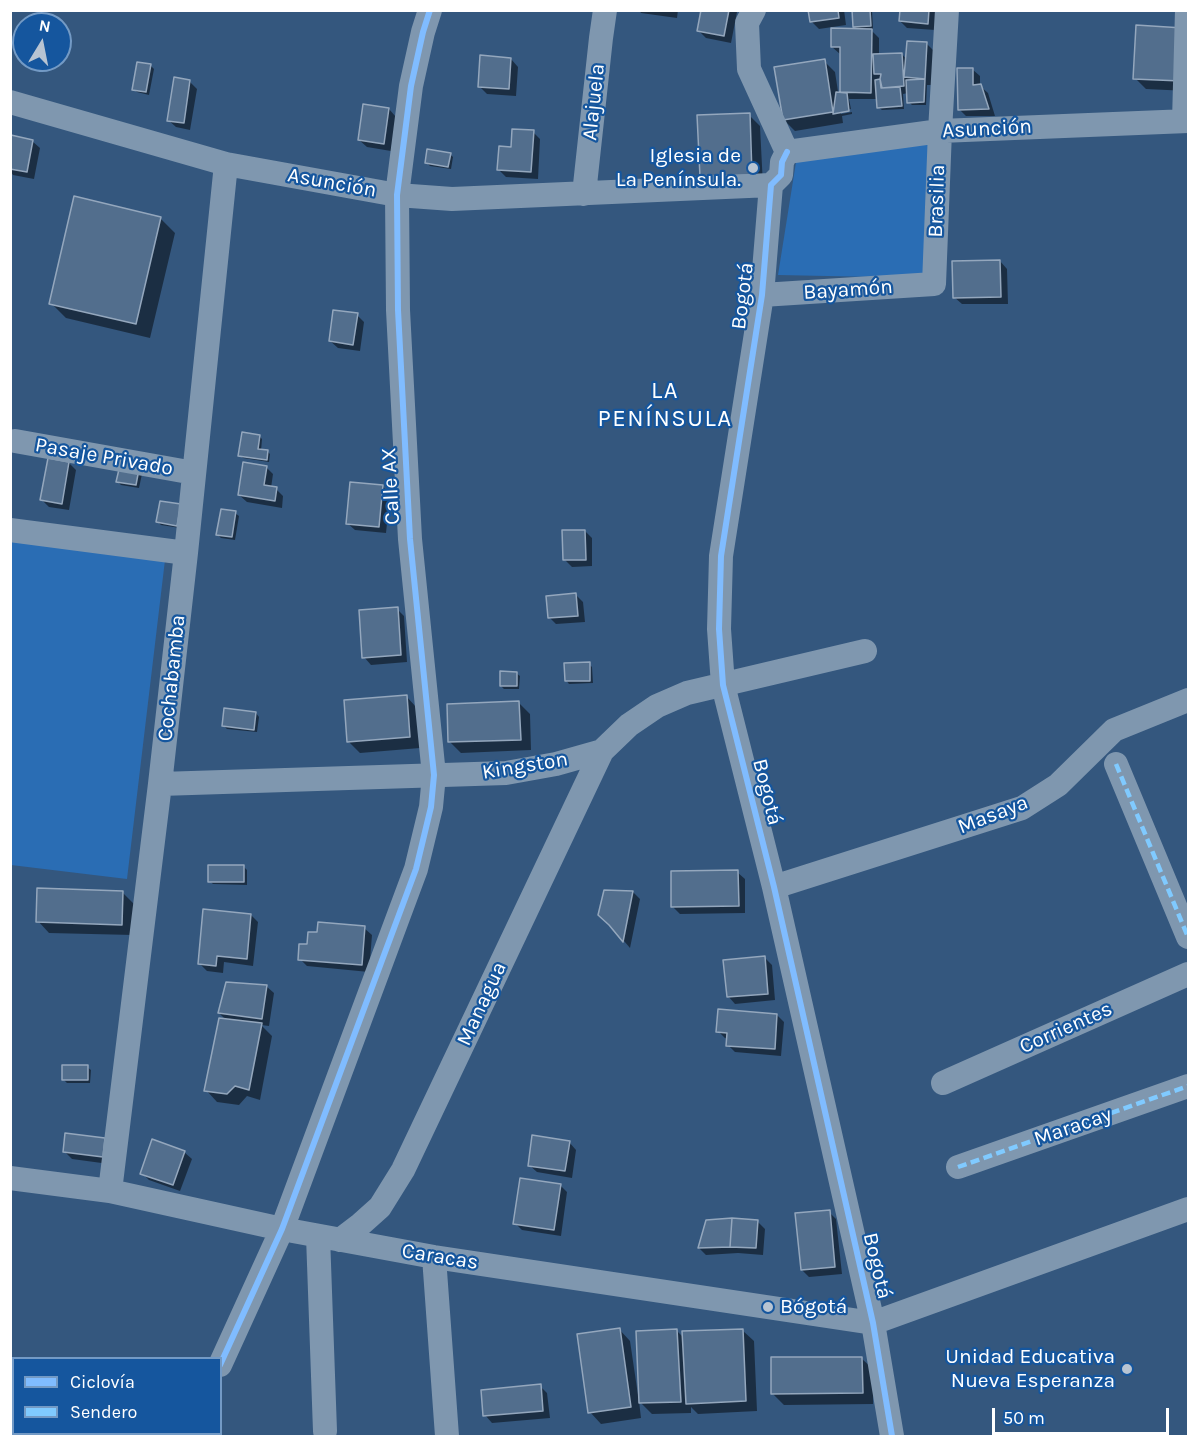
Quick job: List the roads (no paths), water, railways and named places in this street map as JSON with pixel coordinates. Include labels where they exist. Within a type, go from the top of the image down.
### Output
[{"type":"street","name":"Calle AX","points":[[222,1361],[282,1229],[416,869],[430,807],[434,775],[410,539],[398,310],[397,195],[411,86],[430,10]]},
{"type":"street","name":"Alajuela","points":[[584,194],[605,10]]},
{"type":"street","points":[[754,10],[747,23],[749,69],[786,152]]},
{"type":"street","name":"Brasilia","points":[[934,284],[947,10]]},
{"type":"street","points":[[1186,121],[1187,10]]},
{"type":"street","name":"Asunción","points":[[10,102],[226,164],[397,195],[452,199],[771,185]]},
{"type":"street","name":"Asunción","points":[[786,152],[940,130],[1186,121]]},
{"type":"street","name":"Bogotá","points":[[786,152],[781,175],[771,185],[762,295],[721,556],[719,629],[723,685],[774,887],[873,1323],[892,1437]]},
{"type":"street","name":"Cochabamba","points":[[110,1191],[160,784],[226,164]]},
{"type":"street","name":"Bayamón","points":[[762,295],[934,284]]},
{"type":"street","name":"Pasaje Privado","points":[[15,441],[194,473]]},
{"type":"street","points":[[10,530],[186,553]]},
{"type":"street","name":"Kingston","points":[[160,784],[506,773],[556,764],[602,751],[629,724],[657,706],[687,693],[865,651]]},
{"type":"street","name":"Masaya","points":[[774,887],[1022,808],[1058,785],[1114,730],[1188,700]]},
{"type":"street","name":"Managua","points":[[329,1238],[361,1224],[380,1207],[403,1170],[602,751]]},
{"type":"street","points":[[1116,764],[1188,937]]},
{"type":"street","name":"Corrientes","points":[[943,1083],[1188,974]]},
{"type":"street","name":"Maracay","points":[[958,1167],[1188,1086]]},
{"type":"street","name":"Caracas","points":[[10,1178],[110,1191],[282,1229],[434,1257],[873,1323]]},
{"type":"street","points":[[873,1323],[1188,1209]]},
{"type":"street","points":[[325,1431],[329,1238]]},
{"type":"street","points":[[434,1257],[447,1437]]},
{"type":"place","name":"Iglesia de La Península.","points":[[753,168]]},
{"type":"place","name":"Bógotá","points":[[768,1307]]},
{"type":"place","name":"Unidad Educativa Nueva Esperanza","points":[[1127,1369]]},
{"type":"district","name":"LA PENÍNSULA","points":[[665,405]]}]
